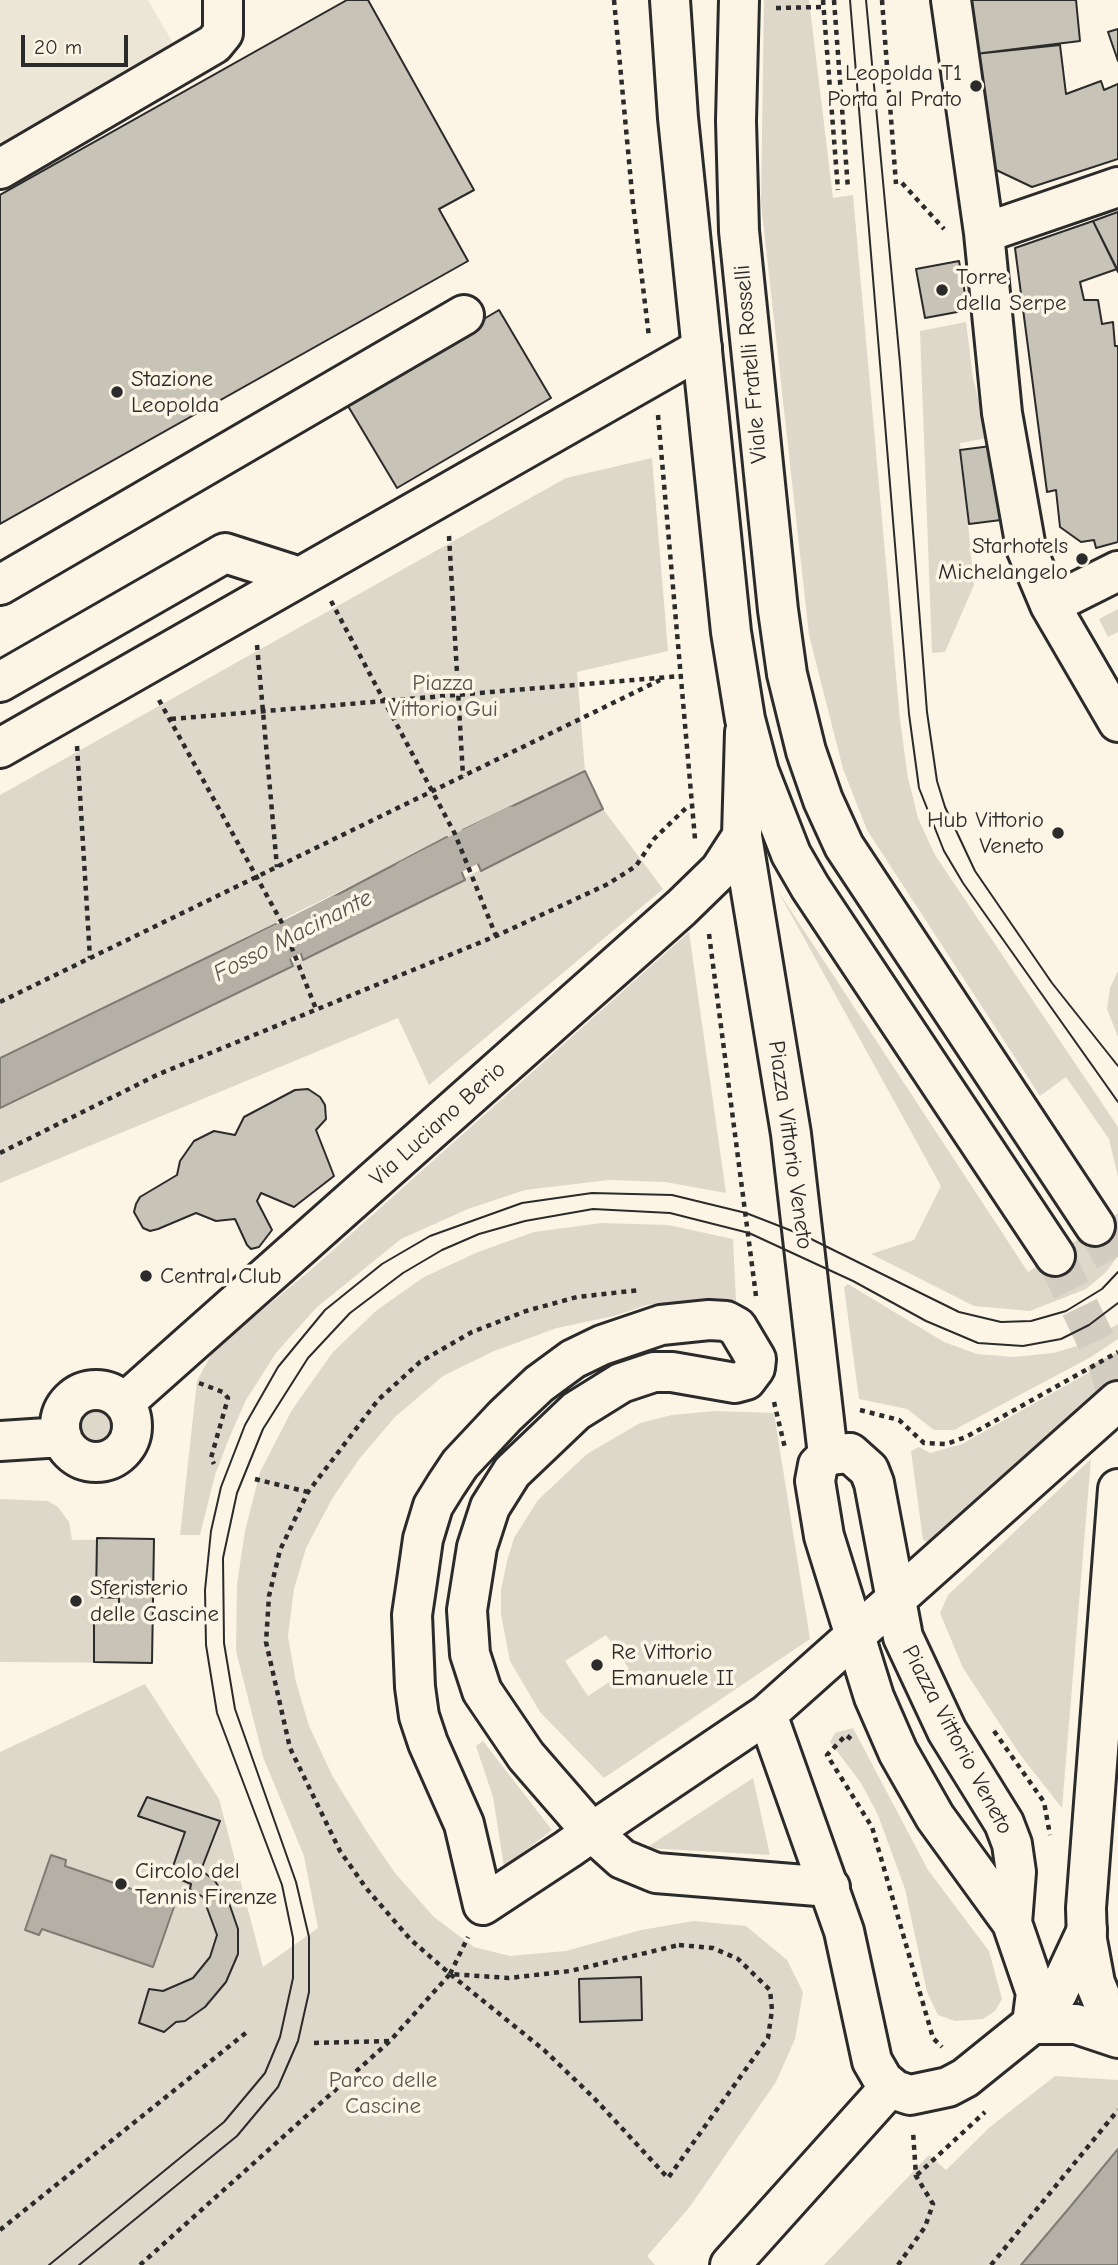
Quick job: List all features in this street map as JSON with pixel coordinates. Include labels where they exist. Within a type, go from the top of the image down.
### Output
[{"type":"street","points":[[0,169],[214,44],[223,33],[223,0]]},
{"type":"street","name":"Viale Fratelli Rosselli","points":[[670,0],[731,632],[745,719]]},
{"type":"street","points":[[951,0],[984,233],[1002,413],[1026,548],[1050,605],[1107,677],[1118,722]]},
{"type":"street","name":"Viale Fratelli Rosselli","points":[[756,4],[736,173],[739,231],[778,610],[787,674],[814,778],[844,846],[1095,1226]]},
{"type":"street","points":[[984,233],[1118,187]]},
{"type":"street","points":[[0,585],[464,315]]},
{"type":"street","points":[[0,748],[315,587],[654,375],[702,348]]},
{"type":"street","points":[[0,682],[225,553],[315,587]]},
{"type":"street","points":[[1050,605],[1118,571]]},
{"type":"street","points":[[745,719],[778,822],[810,887],[1055,1256]]},
{"type":"street","name":"Piazza Vittorio Veneto","points":[[745,719],[742,836],[791,1134],[828,1455]]},
{"type":"street","name":"Via Luciano Berio","points":[[124,1403],[703,887],[733,854],[742,836]]},
{"type":"street","points":[[830,1887],[649,1872],[622,1859],[592,1832],[496,1717],[475,1674],[470,1654],[467,1610],[477,1547],[490,1507],[512,1472],[576,1411],[602,1393],[654,1372],[672,1372],[735,1383],[746,1380],[755,1368],[756,1359],[737,1327],[726,1321],[694,1319],[643,1330],[601,1345],[556,1370],[505,1416],[460,1464],[433,1506],[424,1539],[412,1615],[412,1650],[419,1716],[464,1824],[483,1905],[592,1832],[767,1714],[1118,1401]]},
{"type":"street","points":[[103,1391],[124,1403],[132,1426],[124,1449],[116,1456],[95,1462],[74,1455],[62,1437],[62,1413],[79,1395],[103,1391]]},
{"type":"street","points":[[0,1441],[62,1437]]},
{"type":"street","name":"Piazza Vittorio Veneto","points":[[1012,1923],[1016,1872],[1012,1844],[1004,1823],[947,1731],[904,1637],[882,1519],[869,1470],[850,1453],[828,1455],[818,1465],[814,1481],[834,1576],[885,1726],[948,1840],[1012,1923],[1036,1993],[1032,2024]]},
{"type":"street","points":[[1032,2024],[1111,2026],[1095,1983],[1087,1930],[1087,1873],[1118,1489]]},
{"type":"street","points":[[767,1714],[830,1887],[855,1972],[872,2061],[890,2087],[910,2095],[948,2087],[965,2078],[1049,2007],[1087,1930]]},
{"type":"street","points":[[730,2265],[890,2087]]},
{"type":"path","points":[[614,0],[633,204],[654,375],[690,804],[703,887]]},
{"type":"path","points":[[823,0],[838,190]]},
{"type":"path","points":[[834,0],[848,189]]},
{"type":"path","points":[[881,0],[899,184],[946,231]]},
{"type":"path","points":[[756,4],[823,7]]},
{"type":"path","points":[[448,531],[463,776]]},
{"type":"path","points":[[315,587],[385,702],[455,834],[496,936]]},
{"type":"path","points":[[256,638],[277,867]]},
{"type":"path","points":[[171,719],[660,680],[681,676]]},
{"type":"path","points":[[0,1002],[660,680]]},
{"type":"path","points":[[156,693],[282,923],[316,1009]]},
{"type":"path","points":[[76,738],[90,958]]},
{"type":"path","points":[[0,1153],[159,1074],[496,936],[608,884],[636,866],[654,839],[690,804]]},
{"type":"path","points":[[184,1348],[199,1383],[223,1392],[228,1398],[211,1458],[214,1464]]},
{"type":"path","points":[[822,1411],[859,1409],[882,1413],[899,1420],[919,1441],[938,1446],[966,1437],[1118,1352]]},
{"type":"path","points":[[255,1479],[308,1492]]},
{"type":"path","points":[[855,1742],[846,1735],[827,1755],[872,1827],[933,2038],[944,2049]]},
{"type":"path","points":[[679,1945],[713,1948],[738,1959],[770,1990],[772,2010],[768,2038],[668,2178],[594,2098],[544,2050],[450,1974],[509,1978],[570,1971],[679,1945]]},
{"type":"path","points":[[0,2230],[247,2032]]},
{"type":"path","points":[[140,2265],[390,2041],[314,2043]]},
{"type":"path","points":[[898,2265],[916,2242],[931,2215],[931,2197],[916,2176],[993,2104]]},
{"type":"path","points":[[991,2265],[1118,2110]]},
{"type":"shaded area","points":[[0,0],[148,0],[180,55],[0,156]]},
{"type":"shaded area","points":[[585,771],[603,809],[481,871],[463,830]]},
{"type":"shaded area","points":[[447,837],[465,880],[303,960],[289,920]]},
{"type":"shaded area","points":[[276,924],[293,966],[0,1108],[0,1058]]},
{"type":"shaded area","points":[[51,1855],[66,1860],[65,1866],[175,1904],[153,1967],[42,1929],[39,1935],[25,1930]]},
{"type":"shaded area","points":[[1118,2149],[1118,2265],[1021,2265],[1070,2207]]},
{"type":"green space","points":[[764,0],[809,0],[833,198],[853,195],[900,720],[908,778],[918,818],[935,855],[1118,1127],[1118,1177],[1109,1139],[1066,1077],[1040,1096],[867,830],[843,769],[809,635],[761,203]]},
{"type":"green space","points":[[966,322],[973,378],[988,438],[960,443],[974,585],[945,652],[932,653],[920,331]]},
{"type":"green space","name":"Piazza Vittorio Gui","points":[[652,458],[668,651],[577,672],[585,771],[0,1058],[0,795],[566,478]]},
{"type":"green space","points":[[1118,609],[1118,632],[1108,637],[1099,619]]},
{"type":"green space","points":[[603,809],[663,889],[429,1085],[398,1018],[0,1183],[0,1108]]},
{"type":"green space","points":[[778,891],[1028,1272],[1118,1213],[1118,1256],[1106,1272],[1086,1289],[1030,1311],[974,1306],[871,1254],[914,1240],[941,1186]]},
{"type":"green space","points":[[689,932],[726,1193],[665,1182],[609,1180],[525,1190],[468,1209],[401,1239],[316,1308],[276,1353],[246,1400],[230,1436],[215,1475],[200,1535],[180,1535],[197,1381],[213,1351],[313,1268]]},
{"type":"green space","points":[[1118,971],[1118,1037],[1107,1009],[1110,988]]},
{"type":"green space","name":"Parco delle Cascine","points":[[601,1223],[668,1225],[733,1239],[736,1302],[685,1301],[647,1305],[614,1316],[557,1328],[494,1351],[443,1376],[395,1417],[360,1458],[332,1499],[306,1548],[294,1589],[288,1636],[296,1682],[309,1726],[333,1777],[367,1832],[395,1873],[434,1917],[474,1947],[510,1956],[566,1951],[641,1930],[694,1921],[746,1926],[787,1960],[803,1992],[795,2039],[776,2082],[689,2208],[647,2256],[655,2265],[0,2265],[0,1752],[145,1684],[219,1799],[263,1967],[318,1928],[304,1856],[263,1757],[236,1651],[237,1584],[245,1531],[260,1472],[292,1410],[333,1352],[377,1310],[424,1277],[478,1252],[534,1232]]},
{"type":"green space","points":[[848,1284],[944,1342],[977,1354],[1014,1357],[1053,1353],[1077,1346],[1118,1324],[1118,1339],[1091,1357],[954,1430],[934,1430],[907,1409],[859,1399],[844,1287]]},
{"type":"green space","points":[[1118,1356],[1118,1387],[931,1543],[923,1540],[911,1451],[919,1447],[930,1453],[962,1444]]},
{"type":"green space","points":[[96,1396],[113,1401],[121,1409],[126,1426],[121,1443],[113,1451],[96,1456],[79,1451],[71,1443],[66,1426],[71,1409],[79,1401]]},
{"type":"green space","points":[[715,1411],[774,1413],[810,1639],[604,1778],[540,1712],[510,1661],[501,1615],[501,1590],[514,1538],[538,1500],[587,1454],[640,1423],[672,1415]],"holes":[[[606,1635],[629,1669],[588,1696],[565,1661]]]},
{"type":"green space","points":[[1091,1459],[1062,1808],[1021,1756],[963,1668],[940,1613],[948,1595]]},
{"type":"green space","name":"Sferisterio delle Cascine","points":[[0,1499],[48,1501],[58,1507],[69,1522],[72,1540],[154,1539],[152,1663],[0,1662]]},
{"type":"green space","points":[[853,1728],[928,1870],[989,1951],[1002,1999],[995,2011],[983,2019],[955,2021],[938,2015],[927,1992],[905,1889],[878,1815],[861,1783],[830,1742],[835,1733]]},
{"type":"green space","points":[[483,1741],[552,1830],[504,1867],[493,1797],[476,1746]]},
{"type":"green space","points":[[753,1778],[770,1855],[646,1848]]},
{"type":"green space","points":[[1055,2076],[1118,2080],[1118,2160],[1070,2207],[1021,2265],[824,2265],[929,2155],[946,2170],[990,2127]]},
{"type":"building","name":"Stazione Leopolda","points":[[347,0],[368,0],[474,190],[439,209],[468,261],[0,524],[0,195]]},
{"type":"building","points":[[968,0],[1076,0],[1080,41],[975,54]]},
{"type":"building","points":[[1118,29],[1118,61],[1108,32]]},
{"type":"building","points":[[1060,45],[1066,94],[1101,81],[1104,90],[1118,84],[1118,159],[1032,187],[992,168],[975,54]]},
{"type":"building","points":[[1118,212],[1118,272],[1093,221]]},
{"type":"building","points":[[1093,221],[1117,269],[1080,282],[1084,300],[1098,300],[1102,324],[1113,322],[1115,346],[1118,346],[1118,542],[1096,548],[1094,540],[1081,542],[1060,527],[1056,490],[1047,492],[1015,248]]},
{"type":"building","name":"Torre della Serpe","points":[[959,261],[968,310],[925,318],[916,269]]},
{"type":"building","points":[[499,310],[551,398],[397,488],[345,401]]},
{"type":"building","points":[[991,446],[1001,520],[969,524],[960,450]]},
{"type":"building","points":[[308,1089],[320,1097],[325,1105],[326,1119],[316,1130],[334,1176],[294,1207],[261,1193],[257,1201],[272,1230],[259,1247],[251,1249],[247,1245],[235,1219],[216,1221],[196,1213],[158,1229],[150,1231],[143,1228],[134,1212],[140,1197],[177,1175],[180,1161],[194,1141],[214,1131],[235,1135],[244,1117],[295,1090]]},
{"type":"building","points":[[97,1538],[154,1539],[152,1663],[94,1662],[94,1609],[119,1610],[119,1598],[96,1597]]},
{"type":"building","points":[[147,1797],[220,1821],[201,1870],[215,1881],[229,1903],[238,1929],[238,1954],[226,1982],[205,2007],[185,2021],[176,2022],[164,2032],[139,2023],[149,1989],[163,1991],[193,1978],[210,1957],[217,1935],[203,1897],[190,1889],[191,1884],[170,1875],[185,1832],[138,1816]]},
{"type":"building","points":[[641,1977],[642,2020],[580,2022],[579,1979]]},
{"type":"waterway","name":"Fosso Macinante","points":[[409,878],[513,825]]},
{"type":"waterway","name":"Fosso Macinante","points":[[240,963],[338,914]]},
{"type":"tunnel","points":[[1095,1226],[1118,1267]]},
{"type":"tunnel","points":[[1055,1256],[1109,1368],[1118,1402]]},
{"type":"tram line","points":[[850,0],[909,714],[919,788],[944,851],[963,883],[1118,1102]]},
{"type":"tram line","points":[[866,0],[900,363],[927,712],[937,781],[945,807],[975,871],[1052,983],[1118,1066]]},
{"type":"tram line","points":[[49,2265],[224,2122],[265,2073],[280,2037],[293,1978],[293,1938],[282,1885],[217,1713],[206,1645],[205,1590],[211,1531],[221,1487],[245,1425],[278,1367],[325,1310],[382,1264],[430,1236],[522,1203],[592,1193],[672,1195],[746,1213],[805,1236],[959,1312],[1001,1322],[1031,1321],[1066,1311],[1102,1289],[1118,1272]]},
{"type":"tram line","points":[[79,2265],[237,2136],[278,2087],[298,2041],[309,1992],[309,1937],[296,1882],[235,1709],[224,1643],[223,1558],[237,1493],[263,1429],[308,1358],[350,1313],[403,1273],[442,1250],[479,1234],[525,1221],[593,1209],[670,1213],[749,1233],[853,1281],[926,1321],[978,1343],[1023,1346],[1061,1339],[1089,1325],[1118,1303]]},
{"type":"place","name":"Leopolda T1 Porta al Prato","points":[[976,86]]},
{"type":"place","name":"Torre della Serpe","points":[[942,290]]},
{"type":"place","name":"Stazione Leopolda","points":[[117,392]]},
{"type":"place","name":"Starhotels Michelangelo","points":[[1082,559]]},
{"type":"place","name":"Hub Vittorio Veneto","points":[[1058,833]]},
{"type":"place","name":"Central Club","points":[[146,1276]]},
{"type":"place","name":"Sferisterio delle Cascine","points":[[76,1601]]},
{"type":"place","name":"Re Vittorio Emanuele II","points":[[597,1665]]},
{"type":"place","name":"Circolo del Tennis Firenze","points":[[121,1884]]}]
